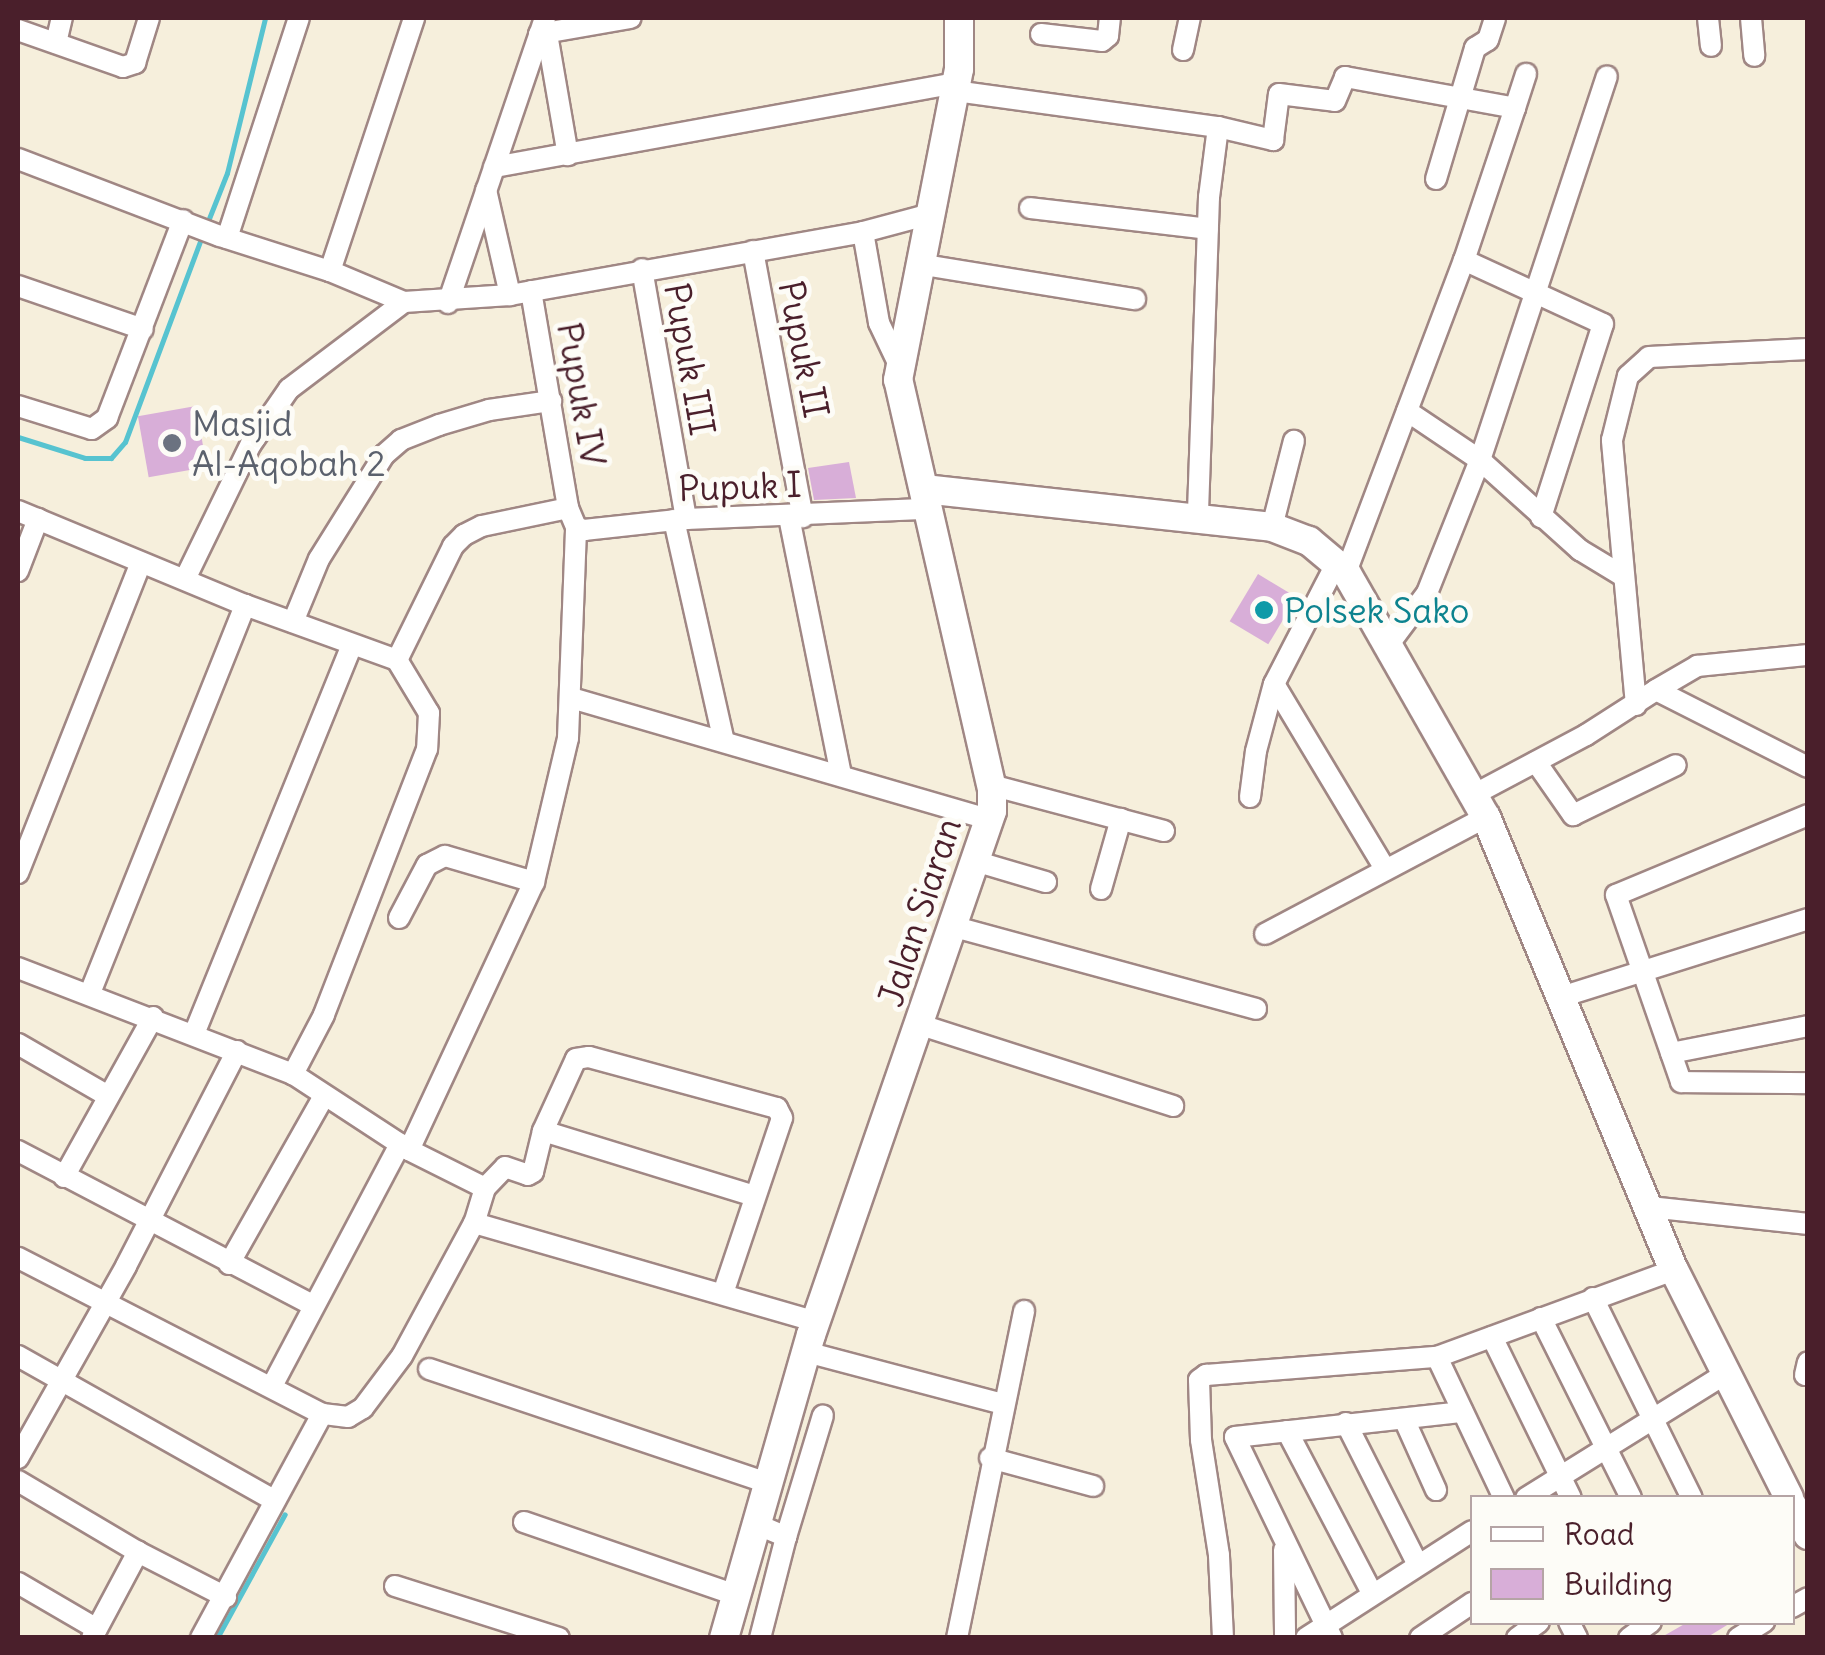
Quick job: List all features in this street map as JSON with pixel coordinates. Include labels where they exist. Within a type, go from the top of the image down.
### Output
[{"type":"street","points":[[56,43],[62,18]]},
{"type":"street","points":[[18,30],[130,66],[149,18]]},
{"type":"street","points":[[224,237],[299,18]]},
{"type":"street","points":[[330,271],[414,18]]},
{"type":"street","name":"Jalan Siaran","points":[[724,1638],[806,1352],[990,820],[990,785],[902,405],[899,365],[955,87],[958,18]]},
{"type":"street","points":[[1041,34],[1102,42],[1107,38],[1110,18]]},
{"type":"street","points":[[1183,50],[1190,18]]},
{"type":"street","points":[[1436,179],[1475,48],[1488,40],[1495,18]]},
{"type":"street","points":[[1708,18],[1711,46]]},
{"type":"street","points":[[1752,18],[1754,56]]},
{"type":"street","points":[[544,28],[618,19]]},
{"type":"street","points":[[544,28],[568,156]]},
{"type":"street","points":[[448,302],[544,28]]},
{"type":"street","points":[[1250,798],[1256,751],[1274,684],[1342,567],[1407,411],[1464,260],[1526,74]]},
{"type":"street","points":[[494,168],[955,87],[1218,127],[1273,140],[1280,94],[1336,101],[1345,77],[1462,95],[1515,108]]},
{"type":"street","points":[[1388,644],[1427,593],[1480,460],[1608,77]]},
{"type":"street","points":[[1198,520],[1208,229],[1218,127]]},
{"type":"street","points":[[18,159],[224,237],[330,271],[404,302],[448,302],[520,293],[863,232],[930,214]]},
{"type":"street","name":"Pupuk IV","points":[[272,1386],[312,1305],[405,1147],[534,882],[568,738],[572,517],[551,400],[486,190]]},
{"type":"street","points":[[1030,208],[1208,229]]},
{"type":"street","points":[[18,406],[80,427],[98,426],[120,393],[188,222]]},
{"type":"street","points":[[863,232],[879,324],[899,365]]},
{"type":"street","name":"Pupuk II","points":[[752,251],[842,776]]},
{"type":"street","points":[[1464,260],[1536,297],[1603,324],[1540,517]]},
{"type":"street","points":[[918,264],[1135,299]]},
{"type":"street","name":"Pupuk III","points":[[642,269],[680,519],[724,742]]},
{"type":"street","points":[[18,286],[143,329]]},
{"type":"street","points":[[186,578],[251,444],[289,388],[404,302]]},
{"type":"street","points":[[1636,705],[1612,440],[1618,404],[1634,367],[1649,358],[1808,349]]},
{"type":"street","points":[[293,622],[319,559],[384,455],[401,440],[489,410],[551,400]]},
{"type":"street","points":[[1407,411],[1480,460],[1580,550],[1623,576]]},
{"type":"street","points":[[1272,528],[1294,441]]},
{"type":"street","points":[[926,499],[1272,528],[1309,541],[1342,567],[1480,806],[1674,1270],[1788,1495]]},
{"type":"street","name":"Pupuk I","points":[[397,660],[452,546],[482,526],[572,517],[584,530],[680,519],[796,517],[926,499]]},
{"type":"street","points":[[18,510],[246,605],[397,660],[429,712],[426,749],[324,1015],[293,1074]]},
{"type":"street","points":[[18,571],[38,518]]},
{"type":"street","points":[[18,873],[141,562]]},
{"type":"street","points":[[90,993],[246,605]]},
{"type":"street","points":[[194,1034],[352,645]]},
{"type":"street","points":[[1265,934],[1385,869],[1480,806],[1536,762],[1697,666],[1808,655]]},
{"type":"street","points":[[1274,684],[1385,869]]},
{"type":"street","points":[[1656,690],[1808,768]]},
{"type":"street","points":[[571,698],[990,820]]},
{"type":"street","points":[[1536,762],[1573,815],[1676,765]]},
{"type":"street","points":[[990,785],[1164,830]]},
{"type":"street","points":[[1808,815],[1616,895],[1681,1082],[1808,1083]]},
{"type":"street","points":[[1101,888],[1121,819]]},
{"type":"street","points":[[399,918],[428,865],[445,856],[534,882]]},
{"type":"street","points":[[978,862],[1046,882]]},
{"type":"street","points":[[1561,997],[1808,919]]},
{"type":"street","points":[[955,927],[1256,1010]]},
{"type":"street","points":[[18,968],[293,1074],[405,1147],[485,1188]]},
{"type":"street","points":[[64,1176],[152,1018]]},
{"type":"street","points":[[921,1025],[1173,1106]]},
{"type":"street","points":[[1671,1053],[1808,1026]]},
{"type":"street","points":[[18,1044],[108,1096]]},
{"type":"street","points":[[18,1458],[106,1303],[237,1051]]},
{"type":"street","points":[[18,1258],[322,1414],[348,1418],[363,1408],[402,1356],[474,1223],[485,1188],[505,1167],[530,1174],[570,1066],[589,1057],[776,1108],[782,1118],[723,1293]]},
{"type":"street","points":[[229,1264],[324,1096]]},
{"type":"street","points":[[543,1132],[754,1196]]},
{"type":"street","points":[[18,1151],[146,1222],[312,1305]]},
{"type":"street","points":[[1650,1207],[1808,1224]]},
{"type":"street","points":[[474,1223],[816,1322]]},
{"type":"street","points":[[1223,1638],[1219,1555],[1196,1384],[1206,1375],[1437,1358],[1674,1270]]},
{"type":"street","points":[[1594,1298],[1691,1495]]},
{"type":"street","points":[[956,1638],[990,1458],[1024,1312]]},
{"type":"street","points":[[1541,1318],[1629,1495]]},
{"type":"street","points":[[1492,1337],[1570,1495]]},
{"type":"street","points":[[806,1352],[1003,1404]]},
{"type":"street","points":[[18,1356],[274,1500]]},
{"type":"street","points":[[1437,1358],[1503,1495]]},
{"type":"street","points":[[429,1369],[768,1483]]},
{"type":"street","points":[[1531,1495],[1727,1374]]},
{"type":"street","points":[[1202,1440],[1463,1412]]},
{"type":"street","points":[[201,1638],[322,1414]]},
{"type":"street","points":[[760,1638],[822,1415]]},
{"type":"street","points":[[1404,1419],[1436,1490]]},
{"type":"street","points":[[1346,1423],[1418,1565]]},
{"type":"street","points":[[783,1431],[816,1440]]},
{"type":"street","points":[[1286,1431],[1372,1593]]},
{"type":"street","points":[[1235,1437],[1328,1630]]},
{"type":"street","points":[[990,1458],[1093,1486]]},
{"type":"street","points":[[18,1481],[138,1552],[226,1596]]},
{"type":"street","points":[[524,1522],[736,1595]]},
{"type":"street","points":[[756,1524],[786,1537]]},
{"type":"street","points":[[1306,1638],[1328,1630],[1372,1593],[1470,1532]]},
{"type":"street","points":[[1284,1543],[1285,1638]]},
{"type":"street","points":[[18,1584],[95,1633],[138,1552]]},
{"type":"street","points":[[395,1586],[559,1638]]},
{"type":"street","points":[[1420,1638],[1470,1604]]},
{"type":"building","name":"Masjid Al-Aqobah 2","points":[[196,406],[207,467],[149,477],[138,416]]},
{"type":"building","points":[[849,462],[856,498],[814,500],[808,468]]},
{"type":"building","name":"Polsek Sako","points":[[1258,574],[1297,597],[1268,644],[1230,621]]},
{"type":"building","points":[[1683,1625],[1727,1625],[1706,1638],[1660,1638]]},
{"type":"waterway","points":[[206,226],[227,173],[265,18]]},
{"type":"waterway","points":[[18,437],[85,458],[111,458],[125,442],[202,236]]},
{"type":"waterway","points":[[217,1638],[285,1514]]},
{"type":"place","name":"Masjid Al-Aqobah 2","points":[[172,443]]},
{"type":"place","name":"Polsek Sako","points":[[1264,610]]}]
